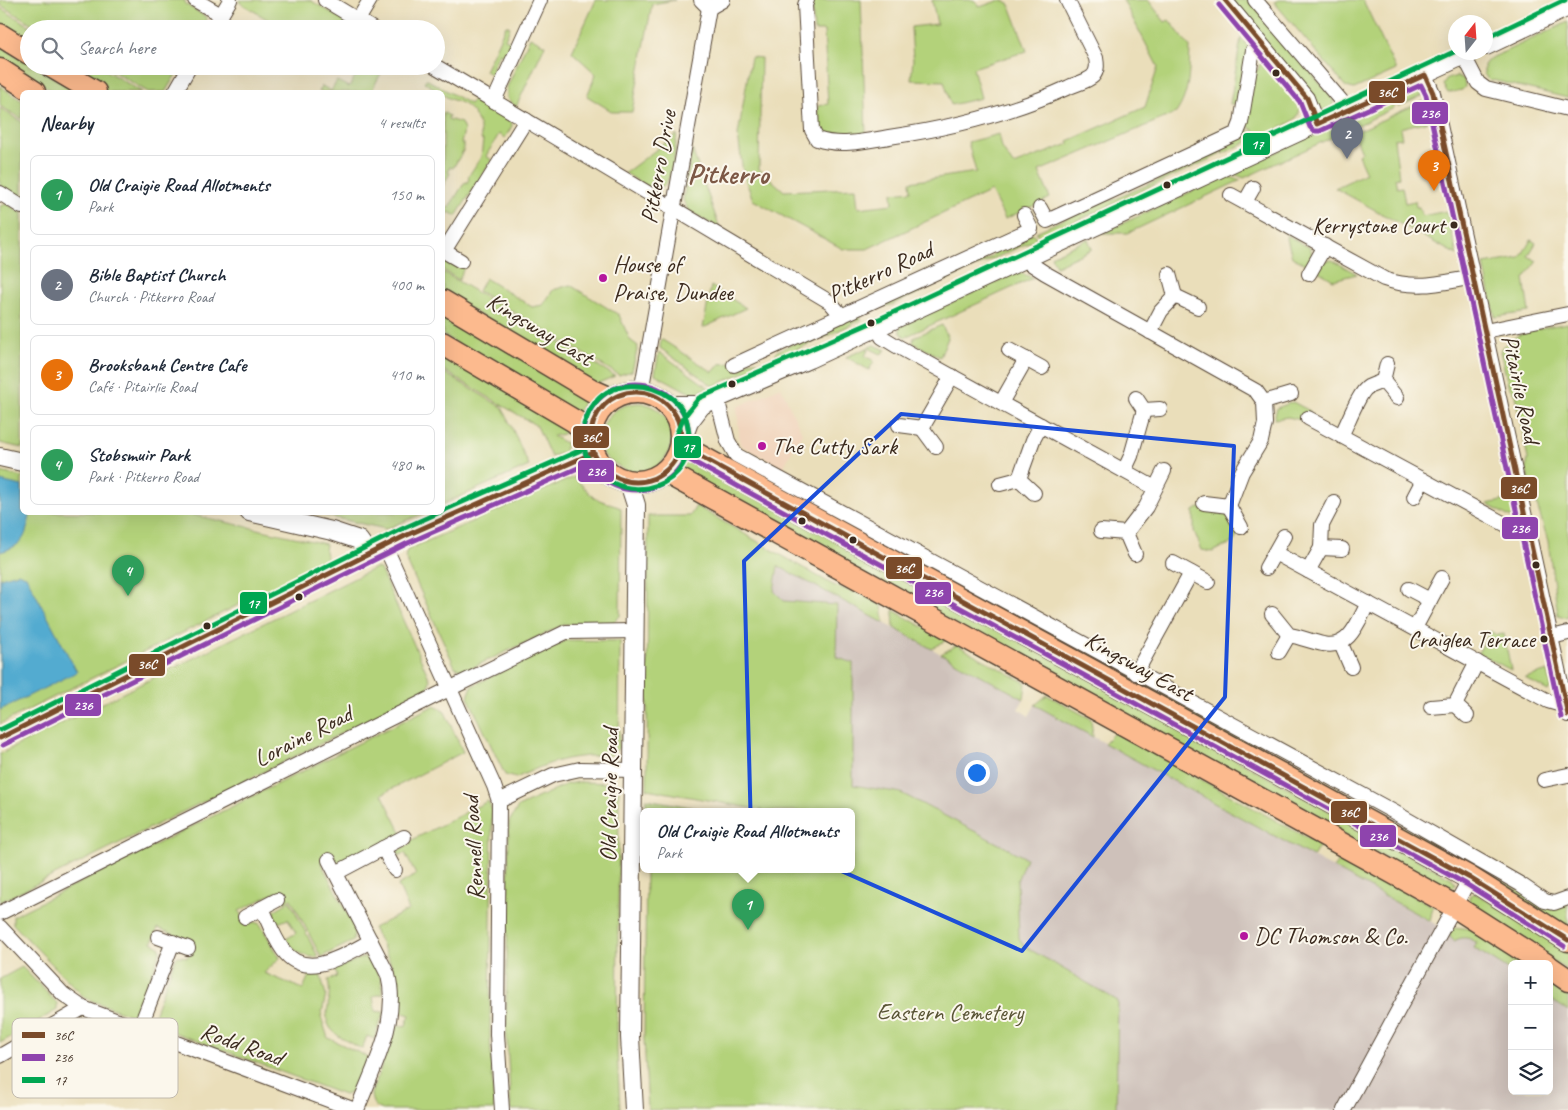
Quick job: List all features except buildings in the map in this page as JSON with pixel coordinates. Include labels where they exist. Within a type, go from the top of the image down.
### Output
[{"type":"highway","points":[[0,35],[20,47]]},
{"type":"highway","points":[[0,70],[31,90]]},
{"type":"highway","points":[[67,75],[92,90]]},
{"type":"highway","name":"Kingsway East","points":[[445,303],[593,391],[611,399]]},
{"type":"highway","points":[[445,344],[576,422],[591,446],[598,463],[617,479],[629,483],[649,482],[666,472],[676,460],[681,444],[678,418],[660,398],[642,392],[632,392],[611,399],[595,416],[591,446]]},
{"type":"highway","name":"Kingsway East","points":[[681,444],[1470,878],[1568,940]]},
{"type":"highway","points":[[666,472],[1454,906],[1539,960]]},
{"type":"highway","points":[[1553,970],[1568,980]]},
{"type":"street","points":[[195,0],[221,15]]},
{"type":"street","points":[[218,20],[230,0]]},
{"type":"street","points":[[326,0],[358,20],[370,0]]},
{"type":"street","points":[[494,102],[540,0]]},
{"type":"street","name":"Pitkerro Drive","points":[[642,392],[705,4],[723,0]]},
{"type":"street","points":[[807,0],[805,5],[812,130],[817,139],[828,143],[866,141],[927,132],[977,120],[1052,95],[1092,76],[1097,68],[1096,58],[1067,0]]},
{"type":"street","points":[[1225,0],[1307,98],[1317,124]]},
{"type":"street","points":[[1255,0],[1349,110]]},
{"type":"street","points":[[1493,43],[1568,7]]},
{"type":"street","points":[[1040,208],[1047,221],[1237,133],[1241,123],[1253,50],[1260,41]]},
{"type":"street","name":"Pitkerro Road","points":[[668,405],[709,402],[878,328],[1455,60]]},
{"type":"street","points":[[1469,60],[1478,83],[1486,89],[1568,109]]},
{"type":"street","points":[[445,72],[830,302],[842,316]]},
{"type":"street","points":[[176,90],[185,75]]},
{"type":"street","name":"Pitairlie Road","points":[[1425,75],[1433,93],[1567,709]]},
{"type":"street","points":[[445,248],[526,120]]},
{"type":"street","points":[[1245,202],[1252,188]]},
{"type":"street","points":[[0,193],[20,206]]},
{"type":"street","points":[[1231,195],[1384,279],[1400,284],[1431,285],[1473,277]]},
{"type":"street","name":"Pitkerro Road","points":[[734,365],[1031,229],[1024,215]]},
{"type":"street","points":[[1310,274],[1325,246]]},
{"type":"street","points":[[445,252],[461,261]]},
{"type":"street","points":[[1025,260],[1150,332],[1244,382],[1256,391],[1264,402],[1265,422],[1261,442],[1242,472],[1229,506]]},
{"type":"street","points":[[1169,274],[1175,296],[1198,307]]},
{"type":"street","points":[[1150,332],[1161,311],[1175,296]]},
{"type":"street","points":[[1485,331],[1568,314]]},
{"type":"street","points":[[878,328],[882,337],[1155,488]]},
{"type":"street","points":[[1009,350],[1042,368]]},
{"type":"street","points":[[1001,403],[1026,359]]},
{"type":"street","points":[[1383,381],[1387,364]]},
{"type":"street","points":[[922,428],[952,376]]},
{"type":"street","points":[[1383,381],[1397,398]]},
{"type":"street","points":[[1341,436],[1354,412],[1358,398],[1366,388],[1383,381]]},
{"type":"street","points":[[1264,402],[1291,394]]},
{"type":"street","points":[[1124,471],[1131,456],[1144,410],[1136,398]]},
{"type":"street","points":[[681,444],[689,422],[709,402]]},
{"type":"street","name":"Kingsway East","points":[[709,402],[736,455],[1394,812],[1520,884],[1545,901],[1554,903],[1568,898]]},
{"type":"street","points":[[1144,410],[1160,409]]},
{"type":"street","points":[[1308,418],[1512,528],[1520,532],[1528,530]]},
{"type":"street","points":[[899,425],[922,428],[936,447]]},
{"type":"street","points":[[1019,479],[1033,440],[1041,425]]},
{"type":"street","points":[[0,738],[385,546],[591,446]]},
{"type":"street","points":[[0,457],[20,462]]},
{"type":"street","points":[[1126,533],[1146,507],[1164,471]]},
{"type":"street","points":[[1000,484],[1019,479]]},
{"type":"street","points":[[1019,479],[1034,493]]},
{"type":"street","points":[[1414,497],[1423,480]]},
{"type":"street","name":"Old Craigie Road","points":[[629,483],[636,505],[630,1037],[634,1110]]},
{"type":"street","points":[[1308,571],[1321,548],[1322,525],[1334,502]]},
{"type":"street","points":[[1204,503],[1229,506]]},
{"type":"street","points":[[1229,506],[1241,527]]},
{"type":"street","points":[[261,515],[359,540],[369,554]]},
{"type":"street","points":[[1101,531],[1126,533]]},
{"type":"street","points":[[1126,533],[1135,554]]},
{"type":"street","points":[[1266,568],[1284,536]]},
{"type":"street","name":"Rennell Road","points":[[385,546],[494,786],[499,802],[497,1034],[502,1110]]},
{"type":"street","points":[[1321,548],[1342,550]]},
{"type":"street","points":[[1275,552],[1548,701],[1567,709]]},
{"type":"street","points":[[1173,563],[1208,582]]},
{"type":"street","points":[[1136,673],[1191,573]]},
{"type":"street","points":[[1414,628],[1442,578]]},
{"type":"street","points":[[1409,589],[1430,600]]},
{"type":"street","points":[[1272,614],[1289,636],[1307,638],[1324,645],[1341,644],[1351,634],[1368,603]]},
{"type":"street","name":"Loraine Road","points":[[0,913],[449,688],[566,632],[635,631]]},
{"type":"street","points":[[1552,637],[1568,633]]},
{"type":"street","points":[[1279,652],[1289,636]]},
{"type":"street","points":[[1341,644],[1351,667]]},
{"type":"street","points":[[1455,705],[1477,662]]},
{"type":"street","points":[[1431,707],[1455,705],[1467,716]]},
{"type":"street","points":[[499,802],[553,775],[580,769],[633,770]]},
{"type":"street","points":[[1544,780],[1568,776]]},
{"type":"street","points":[[336,873],[404,838]]},
{"type":"street","points":[[383,848],[395,870]]},
{"type":"street","points":[[329,860],[388,975],[393,1005],[390,1022],[356,1110]]},
{"type":"street","points":[[1344,1110],[1470,878]]},
{"type":"street","points":[[245,917],[277,900]]},
{"type":"street","points":[[262,908],[283,951],[293,959],[308,965],[323,964],[334,960],[371,941]]},
{"type":"street","name":"Rodd Road","points":[[0,926],[63,994],[83,1008],[108,1018]]},
{"type":"street","points":[[158,937],[188,948]]},
{"type":"street","points":[[144,1018],[173,942]]},
{"type":"street","points":[[66,1018],[83,1008]]},
{"type":"street","name":"Rodd Road","points":[[178,1044],[356,1110]]},
{"type":"street","points":[[0,1056],[12,1049]]},
{"type":"highlighted area","points":[[901,414],[1234,446],[1225,697],[1022,951],[751,831],[744,561]]},
{"type":"shaded area","points":[[781,387],[802,433],[785,464],[785,469],[740,445],[737,407]]},
{"type":"shaded area","points":[[779,566],[1024,699],[1018,709],[1029,716],[1035,705],[1450,932],[1450,937],[1470,938],[1477,943],[1475,948],[1508,969],[1508,1095],[1553,1095],[1553,1001],[1568,1011],[1567,1110],[1116,1110],[1118,1001],[1024,946],[1019,939],[1017,881],[901,793],[853,785],[836,657],[837,605],[784,601],[774,591]]},
{"type":"green space","points":[[0,0],[185,0],[185,4],[206,17],[206,20],[26,20],[0,5]]},
{"type":"green space","points":[[240,0],[310,0],[343,20],[268,20],[239,2]]},
{"type":"green space","points":[[596,0],[675,0],[652,4],[632,112],[613,112],[587,96],[596,74],[572,52]]},
{"type":"green space","points":[[815,0],[861,0],[866,134],[833,136],[822,131],[819,126],[818,106],[828,104],[824,31],[814,31],[812,4]]},
{"type":"green space","points":[[932,0],[974,0],[980,7],[1000,0],[1009,3],[1027,51],[973,68],[981,98],[951,105],[944,81],[911,80],[913,60],[911,27],[937,24]]},
{"type":"green space","points":[[1123,0],[1148,0],[1165,22],[1169,20],[1190,47],[1188,82],[1184,98],[1176,113],[1039,171],[1050,198],[1005,219],[991,191],[867,249],[843,249],[753,200],[743,173],[738,135],[751,57],[761,58],[759,169],[784,191],[856,188],[858,208],[893,204],[892,193],[911,191],[910,182],[976,172],[968,142],[999,134],[1002,148],[1013,165],[1069,144],[1068,141],[1145,107],[1158,67]]},
{"type":"green space","points":[[1230,0],[1250,0],[1333,99],[1333,106],[1326,110],[1320,109]]},
{"type":"green space","points":[[1279,0],[1363,0],[1396,70],[1354,89],[1346,87],[1274,2]]},
{"type":"green space","points":[[0,8],[20,20],[20,42],[0,30]]},
{"type":"green space","points":[[1568,22],[1568,98],[1488,79],[1484,74],[1484,65],[1488,60],[1493,60],[1493,57]]},
{"type":"green space","points":[[506,25],[510,27],[505,39],[512,42],[506,56],[499,53],[492,69],[498,72],[496,77],[485,71]]},
{"type":"green space","points":[[530,37],[545,45],[516,107],[507,98],[507,87]]},
{"type":"green space","points":[[1241,38],[1249,47],[1239,104],[1230,104]]},
{"type":"green space","points":[[0,46],[20,58],[20,71],[0,58]]},
{"type":"green space","points":[[1268,62],[1291,88],[1299,104],[1299,111],[1296,118],[1289,123],[1261,136],[1245,124],[1255,70],[1258,70],[1260,63]]},
{"type":"green space","points":[[27,75],[49,75],[75,90],[51,90]]},
{"type":"green space","points":[[77,75],[113,75],[139,90],[103,90]]},
{"type":"green space","points":[[119,75],[175,75],[166,90],[145,90]]},
{"type":"green space","points":[[356,75],[380,75],[373,88],[374,90],[332,90],[337,81],[349,87]]},
{"type":"green space","points":[[1457,76],[1464,79],[1465,87],[1462,90],[1448,93],[1443,85],[1447,79]]},
{"type":"green space","points":[[426,79],[470,104],[474,98],[511,120],[512,126],[505,138],[499,134],[486,156],[492,160],[456,216],[449,212],[445,218],[445,209],[449,207],[465,182],[467,183],[468,177],[481,157],[483,140],[481,139],[477,120],[471,110],[461,103],[445,96],[445,90],[433,90],[434,88],[424,82]]},
{"type":"green space","points":[[0,86],[20,100],[20,118],[0,106]]},
{"type":"green space","points":[[322,86],[329,90],[320,90]]},
{"type":"green space","points":[[1414,90],[1424,95],[1398,107],[1394,98]]},
{"type":"green space","points":[[1390,99],[1394,108],[1352,128],[1348,119]]},
{"type":"green space","points":[[1423,101],[1428,121],[1400,128],[1402,138],[1394,139],[1399,177],[1395,178],[1397,188],[1402,187],[1405,203],[1415,201],[1416,207],[1419,207],[1422,216],[1447,211],[1457,255],[1335,188],[1366,173],[1358,155],[1362,152],[1354,133]]},
{"type":"green space","points":[[0,108],[20,121],[20,199],[0,186]]},
{"type":"green space","points":[[445,113],[449,116],[448,119],[461,123],[464,130],[461,144],[464,144],[463,151],[453,168],[450,167],[448,172],[450,173],[445,182]]},
{"type":"green space","points":[[1342,121],[1346,131],[1244,178],[1232,173]]},
{"type":"green space","points":[[1244,126],[1258,137],[1222,154],[1222,145]]},
{"type":"green space","points":[[677,134],[672,168],[665,184],[659,188],[652,188],[625,173]]},
{"type":"green space","points":[[1220,146],[1219,155],[1040,238],[1036,232],[1104,200],[1113,200],[1169,175],[1176,166]]},
{"type":"green space","points":[[692,149],[720,229],[689,211],[683,200]]},
{"type":"green space","points":[[1225,176],[1241,180],[1128,233],[1102,233]]},
{"type":"green space","points":[[7,204],[20,212],[20,448],[0,443],[0,206]]},
{"type":"green space","points":[[1033,233],[1037,239],[892,305],[867,309],[927,282],[935,283],[991,257],[998,248]]},
{"type":"green space","points":[[1286,235],[1309,247],[1313,255],[1307,265],[1292,257]]},
{"type":"green space","points":[[1088,239],[1092,249],[1056,266],[1051,256]]},
{"type":"green space","points":[[1531,240],[1536,243],[1528,256],[1537,261],[1524,279],[1529,312],[1495,317],[1484,264],[1520,258]]},
{"type":"green space","points":[[445,257],[465,265],[459,280],[445,271]]},
{"type":"green space","points":[[1332,260],[1357,274],[1333,280],[1318,271],[1324,261]]},
{"type":"green space","points":[[1018,272],[1033,278],[905,337],[900,332],[900,326]]},
{"type":"green space","points":[[445,273],[615,376],[596,384],[445,294]]},
{"type":"green space","points":[[485,278],[532,307],[543,305],[553,290],[570,285],[619,315],[630,340],[638,346],[632,371],[619,375],[478,291]]},
{"type":"green space","points":[[711,286],[746,308],[703,328]]},
{"type":"green space","points":[[445,311],[586,397],[576,415],[445,336]]},
{"type":"green space","points":[[858,314],[861,320],[821,339],[818,333]]},
{"type":"green space","points":[[1568,323],[1568,618],[1558,615],[1548,541],[1526,469],[1528,459],[1515,395],[1508,385],[1500,351],[1506,344],[1522,334],[1540,328]]},
{"type":"green space","points":[[942,325],[948,338],[940,357],[913,343],[914,337]]},
{"type":"green space","points":[[815,334],[818,340],[713,386],[660,348],[661,339],[713,372],[720,364],[756,361],[761,363],[775,357],[777,351]]},
{"type":"green space","points":[[874,345],[886,350],[881,354],[869,348],[865,356],[874,361],[869,370],[846,357]]},
{"type":"green space","points":[[659,352],[709,388],[692,394],[655,374]]},
{"type":"green space","points":[[445,353],[567,426],[563,434],[553,436],[567,444],[564,452],[551,457],[537,426],[445,371]]},
{"type":"green space","points":[[445,373],[503,408],[529,466],[445,503]]},
{"type":"green space","points":[[1293,402],[1310,411],[1305,421],[1288,417],[1274,419],[1277,408]]},
{"type":"green space","points":[[643,403],[660,412],[669,424],[671,439],[668,453],[660,464],[648,472],[633,473],[609,460],[603,454],[601,450],[602,429],[614,411],[627,405]]},
{"type":"green space","points":[[687,457],[1453,879],[1455,884],[1449,892],[678,473]]},
{"type":"green space","points":[[0,472],[20,477],[20,515],[193,515],[326,544],[325,552],[328,560],[0,724]]},
{"type":"green space","points":[[574,477],[594,498],[621,508],[620,616],[611,625],[565,624],[465,671],[455,667],[405,557],[407,550]]},
{"type":"green space","points":[[1511,499],[1514,516],[1511,518],[1487,504]]},
{"type":"green space","name":"Eastern Cemetery","points":[[696,506],[833,585],[866,596],[882,605],[884,623],[778,566],[774,591],[784,601],[837,605],[836,657],[853,663],[853,785],[901,793],[1026,858],[1017,881],[1019,939],[1024,946],[1118,1001],[1116,1110],[648,1110],[644,1039],[646,873],[855,873],[855,808],[750,808],[647,789],[648,516],[690,516]]},
{"type":"green space","points":[[1199,508],[1226,514],[1238,533],[1234,542],[1212,552],[1202,550],[1194,531],[1194,511]]},
{"type":"green space","points":[[322,515],[419,515],[386,529]]},
{"type":"green space","points":[[882,538],[1551,908],[1568,905],[1568,932],[879,543]]},
{"type":"green space","points":[[375,568],[380,569],[430,680],[427,691],[0,902],[0,754]]},
{"type":"green space","points":[[893,610],[946,640],[932,649],[894,628]]},
{"type":"green space","points":[[1490,631],[1497,635],[1504,634],[1511,670],[1478,653]]},
{"type":"green space","points":[[567,640],[620,641],[619,748],[611,755],[584,756],[551,763],[516,778],[505,775],[468,697],[472,686]]},
{"type":"green space","points":[[957,645],[1026,683],[1024,699],[941,654]]},
{"type":"green space","points":[[1548,671],[1551,686],[1548,691],[1525,678]]},
{"type":"green space","points":[[1047,695],[1091,719],[1093,737],[1035,705]]},
{"type":"green space","points":[[433,706],[444,710],[463,752],[382,794],[402,834],[343,864],[336,862],[333,857],[321,863],[355,928],[353,941],[321,957],[291,899],[282,902],[276,892],[239,911],[246,925],[254,922],[260,924],[280,958],[264,973],[303,989],[310,973],[320,973],[326,995],[321,1017],[328,1038],[368,1057],[360,1080],[354,1090],[344,1095],[178,1034],[178,1018],[153,1018],[175,959],[178,956],[188,957],[193,942],[158,928],[152,942],[160,948],[160,952],[138,1012],[130,1015],[85,998],[13,924],[13,916]]},
{"type":"green space","points":[[1115,732],[1320,845],[1313,857],[1104,743]]},
{"type":"green space","points":[[580,782],[613,783],[619,790],[617,1050],[620,1110],[511,1110],[506,1024],[509,822],[518,807],[567,784]]},
{"type":"green space","points":[[646,799],[696,808],[646,808]]},
{"type":"green space","points":[[488,801],[492,810],[490,1034],[494,1110],[383,1110],[374,1104],[371,1094],[397,1025],[405,1027],[410,1015],[400,1012],[396,978],[389,959],[373,928],[409,910],[398,885],[416,875],[405,853],[397,856],[398,850],[411,844],[410,841]]},
{"type":"green space","points":[[1342,857],[1433,906],[1430,921],[1333,868]]},
{"type":"green space","points":[[1475,893],[1568,950],[1568,971],[1470,905],[1469,896]]},
{"type":"green space","points":[[290,901],[318,957],[303,955],[292,947],[286,939],[296,933],[288,919],[278,923],[274,915],[275,910]]},
{"type":"green space","points":[[1454,927],[1472,929],[1520,960],[1508,960],[1508,969],[1474,948],[1477,943],[1471,939],[1460,938],[1454,941],[1450,937],[1450,932]]},
{"type":"green space","points":[[364,957],[371,959],[381,979],[383,994],[373,996],[375,1011],[384,1012],[374,1039],[367,1036],[362,1049],[334,1032],[327,1021],[327,1015],[328,980],[337,977],[335,969]]},
{"type":"green space","points":[[22,967],[57,1003],[57,1010],[43,1018],[12,1018],[12,1036],[0,1043],[0,979]]},
{"type":"green space","points":[[1553,983],[1568,994],[1568,1011],[1553,1001]]},
{"type":"water","points":[[0,481],[20,486],[20,515],[30,515],[25,534],[20,543],[0,552]]},
{"type":"water","points":[[18,573],[26,576],[77,672],[0,710],[0,578]]},
{"type":"transit line","name":"36C","points":[[1225,0],[1307,98],[1317,124],[1425,75],[1433,93],[1568,715]]},
{"type":"transit line","name":"17","points":[[1493,35],[1565,0]]},
{"type":"transit line","name":"236","points":[[1219,5],[1300,102],[1310,127],[1314,131],[1320,131],[1421,85],[1426,95],[1561,717]]},
{"type":"transit line","name":"17","points":[[675,438],[683,418],[699,398],[875,321],[1448,55]]},
{"type":"transit line","name":"236","points":[[636,384],[656,388],[673,400],[685,417],[689,437],[685,457],[673,474],[656,486],[636,490],[616,486],[599,474],[587,457],[583,437],[587,417],[599,400],[616,388],[636,384]]},
{"type":"transit line","name":"17","points":[[584,424],[592,407],[609,391],[619,387],[631,386],[653,389],[673,399],[683,411],[687,421],[689,436],[686,456],[677,472],[664,482],[647,488],[629,488],[612,483],[597,472],[585,452],[584,429]]},
{"type":"transit line","name":"36C","points":[[627,392],[645,392],[661,399],[674,412],[681,428],[681,437],[681,446],[674,462],[661,475],[645,482],[627,482],[611,475],[598,462],[591,446],[591,428],[598,412],[611,399],[627,392]]},
{"type":"transit line","name":"17","points":[[445,510],[590,446]]},
{"type":"transit line","name":"36C","points":[[681,446],[1470,878],[1568,940]]},
{"type":"transit line","name":"36C","points":[[0,738],[405,536],[593,453]]},
{"type":"transit line","name":"236","points":[[677,453],[1466,884],[1564,946]]},
{"type":"transit line","name":"236","points":[[3,745],[408,543],[596,460]]},
{"type":"transit line","name":"17","points":[[0,730],[433,515]]},
{"type":"place","name":"Bible Baptist Church","points":[[1347,159]]},
{"type":"place","name":"Brooksbank Centre Cafe","points":[[1434,191]]},
{"type":"place","name":"Kerrystone Court","points":[[1454,225]]},
{"type":"place","name":"House of Praise, Dundee","points":[[603,278]]},
{"type":"place","name":"The Cutty Sark","points":[[762,446]]},
{"type":"place","name":"Stobsmuir Park","points":[[128,596]]},
{"type":"place","name":"Craiglea Terrace","points":[[1544,639]]},
{"type":"place","name":"Old Craigie Road Allotments","points":[[748,930]]},
{"type":"place","name":"DC Thomson & Co.","points":[[1244,936]]},
{"type":"district","name":"Pitkerro","points":[[728,173]]}]
